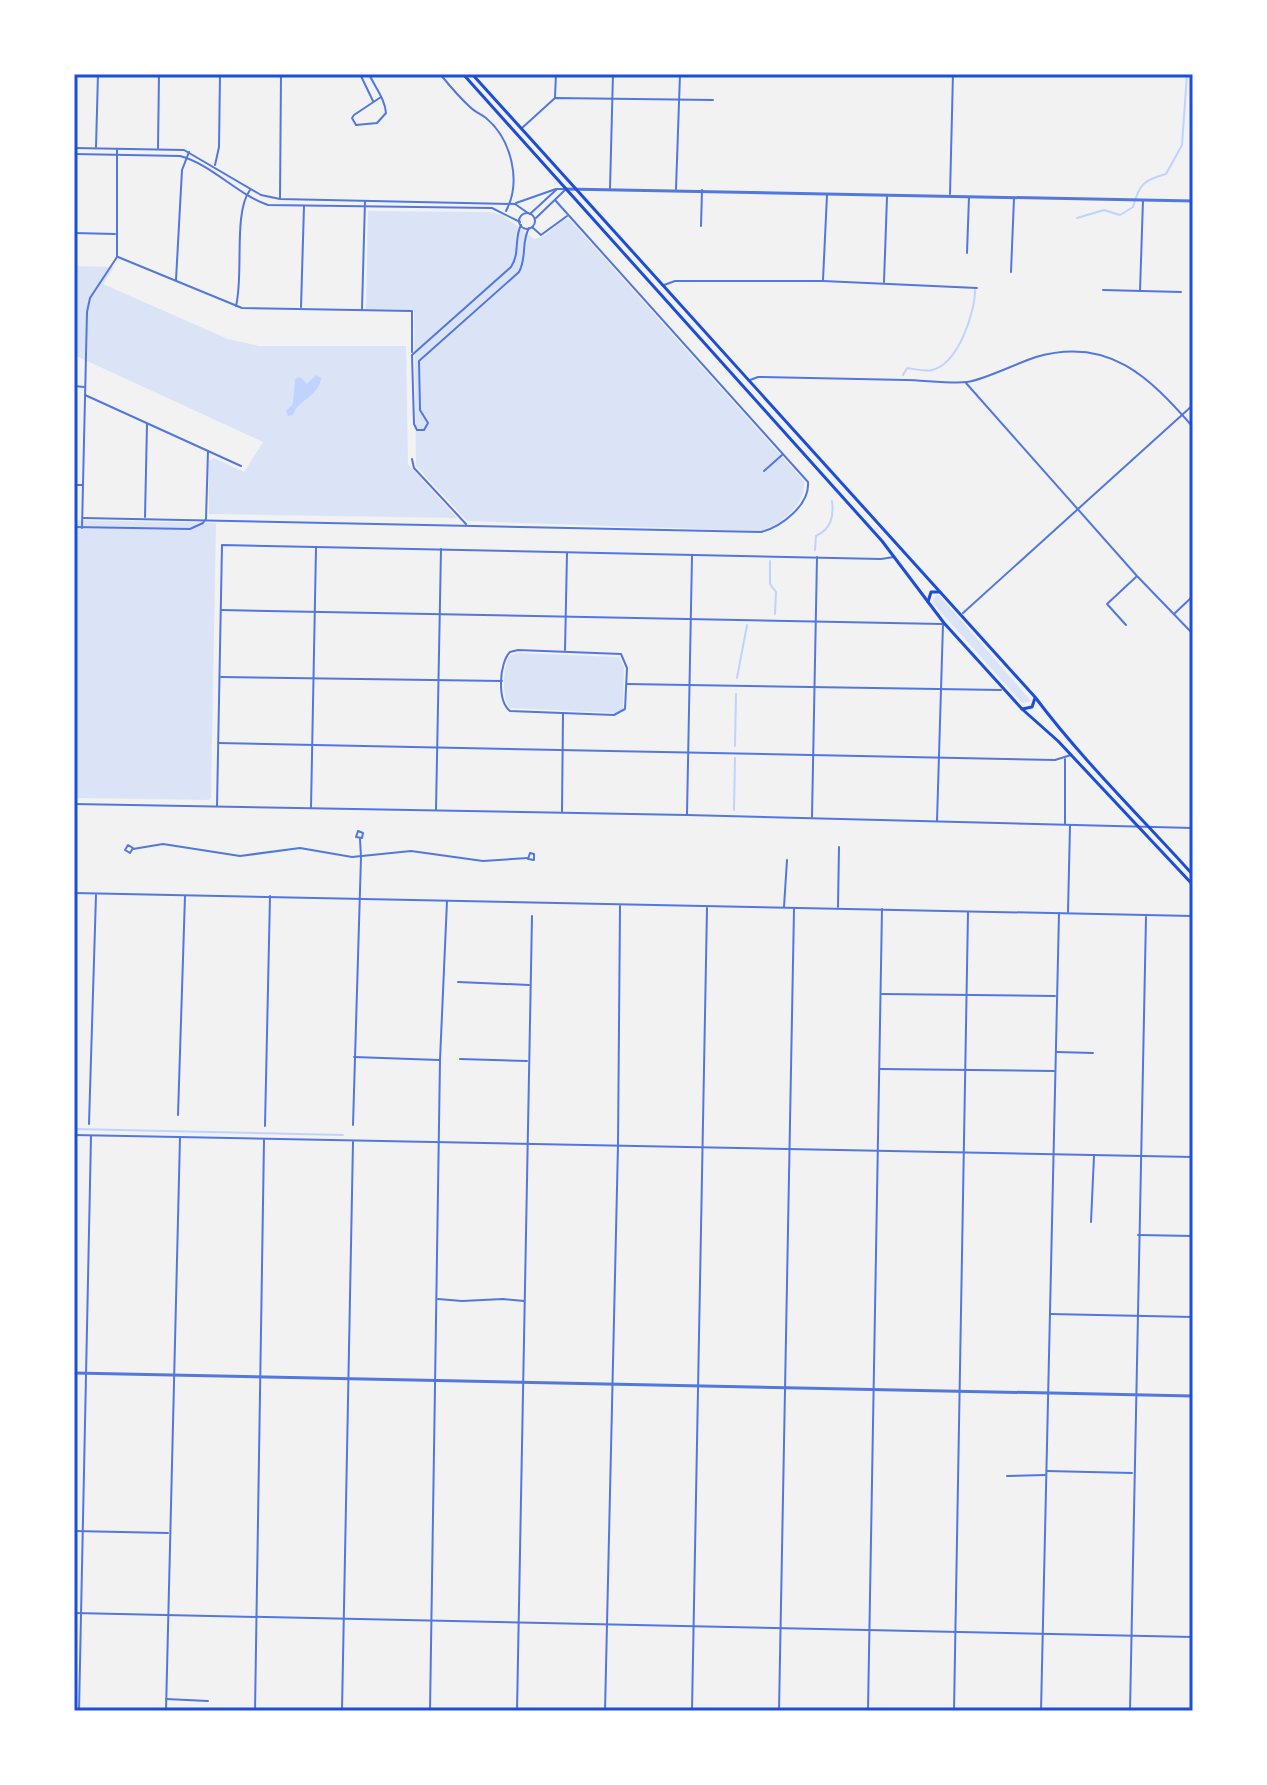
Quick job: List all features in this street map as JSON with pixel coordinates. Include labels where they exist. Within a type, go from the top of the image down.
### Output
[{"type":"main road","points":[[463,74],[895,557],[943,624],[1193,885]]},
{"type":"main road","points":[[472,74],[961,614],[1035,697],[1077,750],[1193,875]]},
{"type":"main road","points":[[928,603],[931,592],[940,592]]},
{"type":"main road","points":[[1022,709],[1032,707],[1035,697]]},
{"type":"street","points":[[96,148],[98,74]]},
{"type":"street","points":[[158,150],[159,74]]},
{"type":"street","points":[[215,166],[219,147],[220,74]]},
{"type":"street","points":[[280,199],[281,74]]},
{"type":"street","points":[[360,74],[374,102]]},
{"type":"street","points":[[369,74],[386,106],[383,120],[370,125],[356,125],[352,118],[354,115],[381,97]]},
{"type":"street","points":[[440,74],[468,106],[489,121],[509,149],[512,167],[510,203],[506,214]]},
{"type":"street","points":[[555,98],[556,74]]},
{"type":"street","points":[[610,188],[613,74]]},
{"type":"street","points":[[676,189],[680,74]]},
{"type":"street","points":[[950,195],[953,74]]},
{"type":"street","points":[[521,128],[555,98],[713,100]]},
{"type":"street","points":[[74,148],[189,151],[261,195],[280,199],[510,203],[535,219]]},
{"type":"street","points":[[82,528],[88,304],[117,257],[117,149]]},
{"type":"street","points":[[176,281],[182,170],[189,151]]},
{"type":"street","points":[[74,154],[186,157],[246,195],[268,205],[492,208],[541,235],[568,215]]},
{"type":"street","points":[[515,204],[557,189],[573,188],[1193,201]]},
{"type":"street","points":[[236,307],[240,284],[242,207],[251,189]]},
{"type":"street","points":[[412,355],[511,267],[515,262],[522,216],[557,189]]},
{"type":"street","points":[[117,257],[236,307],[412,311],[414,424],[417,430],[422,430],[428,420],[421,414],[419,361],[519,272],[535,219],[566,189]]},
{"type":"street","points":[[701,226],[702,190]]},
{"type":"street","points":[[823,281],[827,193]]},
{"type":"street","points":[[884,284],[887,194]]},
{"type":"street","points":[[967,253],[969,196]]},
{"type":"street","points":[[1011,272],[1014,197]]},
{"type":"street","points":[[301,309],[304,200]]},
{"type":"street","points":[[83,518],[761,532],[784,523],[809,488],[808,482],[555,200]]},
{"type":"street","points":[[1140,291],[1143,200]]},
{"type":"street","points":[[362,310],[365,201]]},
{"type":"street","points":[[74,233],[117,234]]},
{"type":"street","points":[[663,286],[675,281],[823,281],[977,288]]},
{"type":"street","points":[[1103,290],[1181,292]]},
{"type":"street","points":[[749,380],[787,377],[966,383],[1038,356],[1085,352],[1111,358],[1134,369],[1193,427]]},
{"type":"street","points":[[966,383],[1137,576],[1193,634]]},
{"type":"street","points":[[74,386],[85,387]]},
{"type":"street","points":[[85,395],[241,466]]},
{"type":"street","points":[[961,614],[1193,405]]},
{"type":"street","points":[[145,518],[147,424]]},
{"type":"street","points":[[206,519],[208,451]]},
{"type":"street","points":[[764,471],[783,454]]},
{"type":"street","points":[[412,459],[414,468],[467,524]]},
{"type":"street","points":[[74,485],[83,485]]},
{"type":"street","points":[[74,527],[193,528],[206,519]]},
{"type":"street","points":[[217,806],[222,545],[895,557]]},
{"type":"street","points":[[311,808],[316,547]]},
{"type":"street","points":[[436,811],[441,549]]},
{"type":"street","points":[[565,651],[567,552]]},
{"type":"street","points":[[687,815],[692,554]]},
{"type":"street","points":[[812,818],[817,557]]},
{"type":"street","points":[[1126,625],[1107,604],[1137,576]]},
{"type":"street","points":[[1173,615],[1193,596]]},
{"type":"street","points":[[221,610],[943,624],[937,823]]},
{"type":"street","points":[[565,651],[621,654],[627,662],[627,684],[626,703],[621,714],[510,711],[502,701],[503,661],[510,652],[565,651]]},
{"type":"street","points":[[219,677],[503,681]]},
{"type":"street","points":[[627,684],[1005,689]]},
{"type":"street","points":[[562,813],[563,714]]},
{"type":"street","points":[[218,743],[1055,760],[1071,755]]},
{"type":"street","points":[[1065,758],[1065,825]]},
{"type":"street","points":[[74,804],[1193,828]]},
{"type":"street","points":[[1068,913],[1070,826]]},
{"type":"street","points":[[353,1125],[360,839]]},
{"type":"street","points":[[133,849],[163,844],[249,856],[300,848],[361,857],[417,851],[483,861],[528,858]]},
{"type":"street","points":[[838,908],[839,847]]},
{"type":"street","points":[[784,908],[787,860]]},
{"type":"street","points":[[74,893],[1193,916]]},
{"type":"street","points":[[89,1124],[96,893]]},
{"type":"street","points":[[178,1115],[185,895]]},
{"type":"street","points":[[265,1126],[270,896]]},
{"type":"street","points":[[430,1711],[440,1060],[447,901]]},
{"type":"street","points":[[605,1711],[618,1145],[620,905]]},
{"type":"street","points":[[692,1711],[707,906]]},
{"type":"street","points":[[779,1711],[794,908]]},
{"type":"street","points":[[868,1711],[882,909]]},
{"type":"street","points":[[954,1711],[968,911]]},
{"type":"street","points":[[1041,1711],[1059,913]]},
{"type":"street","points":[[1130,1711],[1146,915]]},
{"type":"street","points":[[517,1711],[532,916]]},
{"type":"street","points":[[458,982],[530,985]]},
{"type":"street","points":[[880,994],[1056,996]]},
{"type":"street","points":[[1056,1052],[1093,1053]]},
{"type":"street","points":[[354,1057],[440,1060]]},
{"type":"street","points":[[460,1059],[528,1061]]},
{"type":"street","points":[[879,1069],[1055,1071]]},
{"type":"street","points":[[74,1135],[1193,1157]]},
{"type":"street","points":[[79,1711],[92,1135]]},
{"type":"street","points":[[166,1711],[180,1137]]},
{"type":"street","points":[[255,1711],[264,1139]]},
{"type":"street","points":[[342,1711],[353,1141]]},
{"type":"street","points":[[1091,1222],[1094,1156]]},
{"type":"street","points":[[1138,1235],[1193,1236]]},
{"type":"street","points":[[437,1299],[526,1301]]},
{"type":"street","points":[[1050,1314],[1193,1317]]},
{"type":"street","points":[[74,1373],[1193,1396]]},
{"type":"street","points":[[1007,1476],[1135,1474]]},
{"type":"street","points":[[74,1531],[169,1533]]},
{"type":"street","points":[[74,1613],[1193,1637]]},
{"type":"street","points":[[166,1699],[208,1701]]},
{"type":"shaded area","points":[[368,211],[491,212],[504,216],[534,239],[544,236],[564,219],[570,220],[804,481],[804,490],[796,506],[775,525],[759,531],[467,521],[416,466],[414,310],[366,309]]},
{"type":"shaded area","points":[[74,266],[114,267],[103,284],[228,339],[259,346],[406,346],[408,464],[457,518],[209,514],[209,461],[214,458],[244,472],[263,442],[74,355]]},
{"type":"shaded area","points":[[74,520],[216,523],[209,800],[74,798]]},
{"type":"shaded area","points":[[936,595],[1031,701],[1022,703],[932,602]]},
{"type":"shaded area","points":[[517,653],[619,657],[624,666],[623,709],[616,713],[510,708],[505,697],[504,675],[509,656]]},
{"type":"water","points":[[316,375],[321,378],[316,390],[293,415],[288,416],[286,411],[293,404],[295,379],[300,377],[307,384]]},
{"type":"waterway","points":[[1077,218],[1104,210],[1120,215],[1133,207],[1144,184],[1166,174],[1182,145],[1187,74]]},
{"type":"waterway","points":[[903,375],[907,368],[932,370],[950,358],[968,324],[975,290]]},
{"type":"waterway","points":[[815,550],[816,536],[830,522],[832,501]]},
{"type":"waterway","points":[[770,561],[770,584],[776,592],[775,614]]},
{"type":"waterway","points":[[737,678],[747,625]]},
{"type":"waterway","points":[[735,746],[736,694]]},
{"type":"waterway","points":[[734,810],[735,758]]},
{"type":"waterway","points":[[74,1129],[343,1135]]}]
